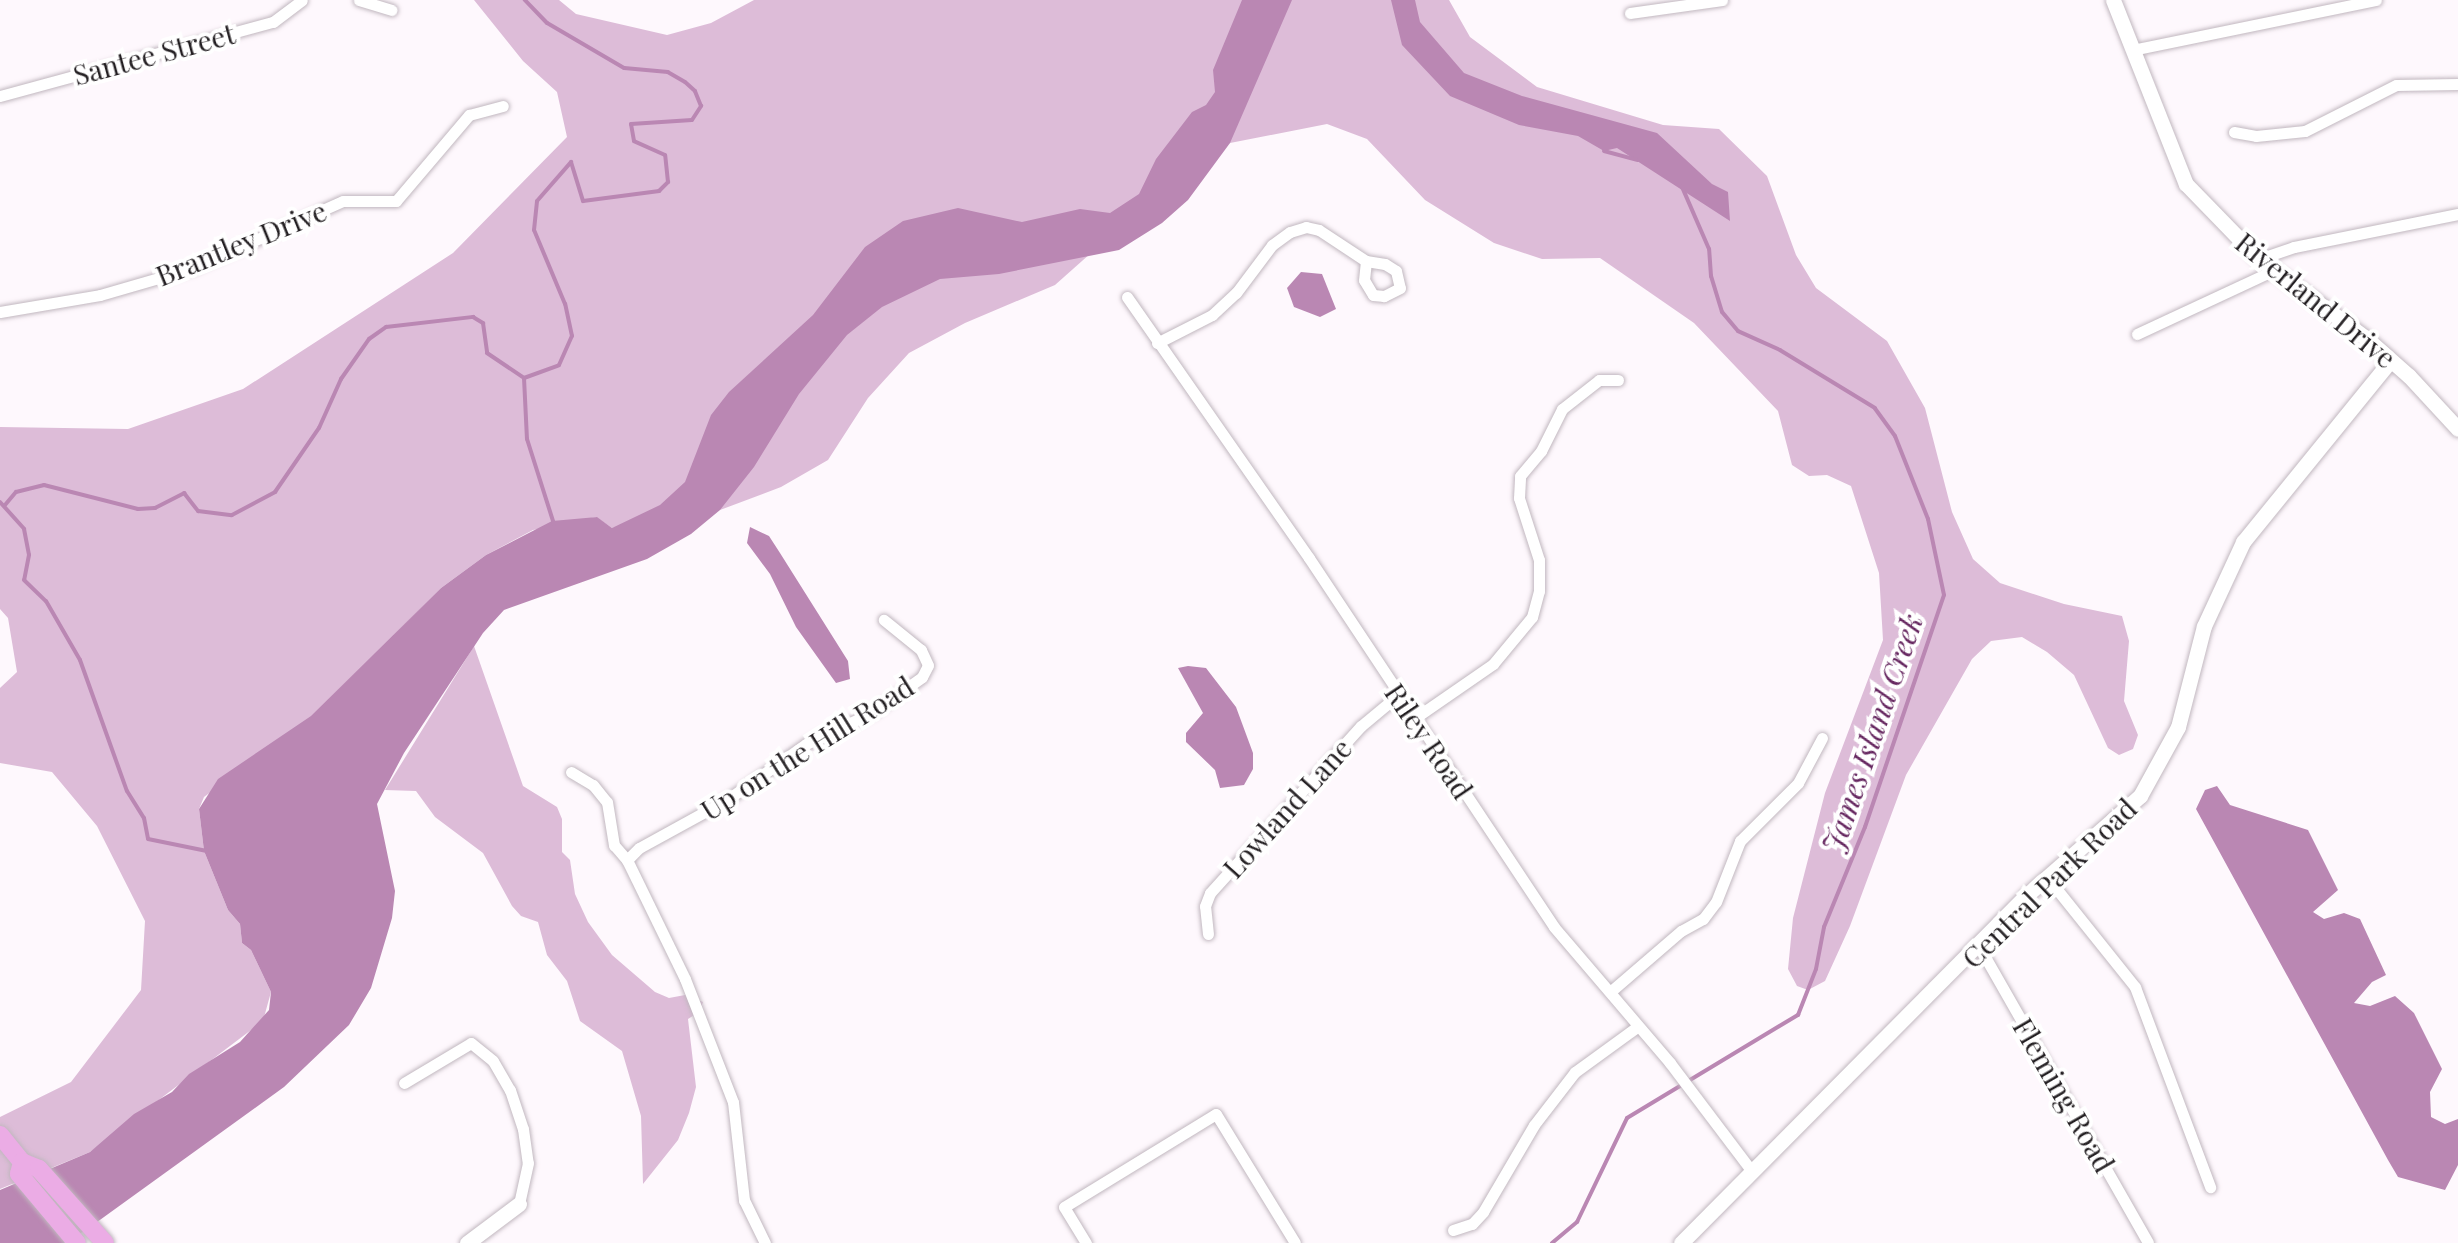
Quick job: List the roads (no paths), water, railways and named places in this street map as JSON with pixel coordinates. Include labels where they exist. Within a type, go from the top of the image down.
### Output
[{"type":"main road","points":[[0,1135],[22,1162],[39,1169],[104,1242]]},
{"type":"main road","points":[[22,1162],[19,1174],[77,1243]]},
{"type":"street","name":"Santee Street","points":[[0,96],[272,22],[302,0]]},
{"type":"street","points":[[359,0],[392,10]]},
{"type":"street","points":[[1630,13],[1722,0]]},
{"type":"street","name":"Riverland Drive","points":[[2113,0],[2186,184],[2258,259],[2390,361],[2458,429]]},
{"type":"street","points":[[2132,50],[2376,0]]},
{"type":"street","points":[[2234,132],[2256,136],[2305,131],[2396,86],[2458,84]]},
{"type":"street","name":"Brantley Drive","points":[[0,312],[100,295],[193,268],[344,201],[396,200],[469,115],[503,106]]},
{"type":"street","points":[[2258,259],[2294,247],[2458,214]]},
{"type":"street","points":[[1157,343],[1212,315],[1236,294],[1272,246],[1290,232],[1306,227],[1319,230],[1366,261]]},
{"type":"street","points":[[2137,334],[2274,270]]},
{"type":"street","name":"Riley Road","points":[[1127,298],[1308,558],[1554,928],[1670,1063],[1751,1170]]},
{"type":"street","name":"Central Park Road","points":[[1681,1243],[2047,878],[2140,796],[2178,726],[2204,626],[2243,542],[2390,361]]},
{"type":"street","points":[[1414,718],[1492,664],[1532,617],[1539,590],[1539,560],[1519,498],[1520,476],[1540,451],[1562,409],[1598,380],[1618,380]]},
{"type":"street","name":"Up on the Hill Road","points":[[627,860],[639,848],[728,799],[806,744],[873,712],[922,677],[928,665],[920,650],[884,620]]},
{"type":"street","name":"Lowland Lane","points":[[1208,934],[1205,906],[1210,893],[1361,726],[1397,696]]},
{"type":"street","points":[[1610,992],[1681,930],[1703,919],[1716,902],[1740,841],[1798,783],[1822,738]]},
{"type":"street","points":[[571,772],[593,786],[606,802],[614,845],[627,860],[683,974],[726,1079],[733,1102],[744,1200],[765,1243]]},
{"type":"street","points":[[2047,878],[2136,987],[2210,1187]]},
{"type":"street","name":"Fleming Road","points":[[1980,948],[2148,1243]]},
{"type":"street","points":[[1453,1230],[1472,1224],[1483,1212],[1534,1125],[1575,1072],[1637,1028]]},
{"type":"street","points":[[404,1083],[471,1042],[492,1061],[510,1090],[523,1129],[528,1163],[519,1204],[467,1243]]},
{"type":"street","points":[[1086,1243],[1064,1207],[1216,1114],[1295,1243]]},
{"type":"waterway","points":[[524,378],[559,365],[572,336],[565,304],[534,230],[537,201],[571,162],[583,201],[659,191],[668,182],[665,155],[634,141],[631,124],[692,120],[701,106],[695,91],[685,82],[668,72],[624,68],[547,23],[525,0]]},
{"type":"waterway","name":"James Island Creek","points":[[1604,151],[1638,160]]},
{"type":"waterway","name":"James Island Creek","points":[[1552,1243],[1577,1222],[1627,1118],[1798,1015],[1816,969],[1824,927],[1865,827],[1944,595],[1928,519],[1895,436],[1875,408],[1780,350],[1738,331],[1722,312],[1711,276],[1709,249],[1682,187]]},
{"type":"waterway","points":[[5,505],[16,492],[44,485],[138,509],[155,508],[184,493],[198,511],[232,515],[275,492],[319,428],[341,379],[369,339],[386,327],[473,317],[483,323],[487,353],[524,378]]},
{"type":"waterway","points":[[524,378],[527,439],[554,524]]},
{"type":"waterway","points":[[0,502],[24,529],[29,555],[24,580],[46,601],[80,660],[127,791],[144,818],[148,839],[207,851]]}]
